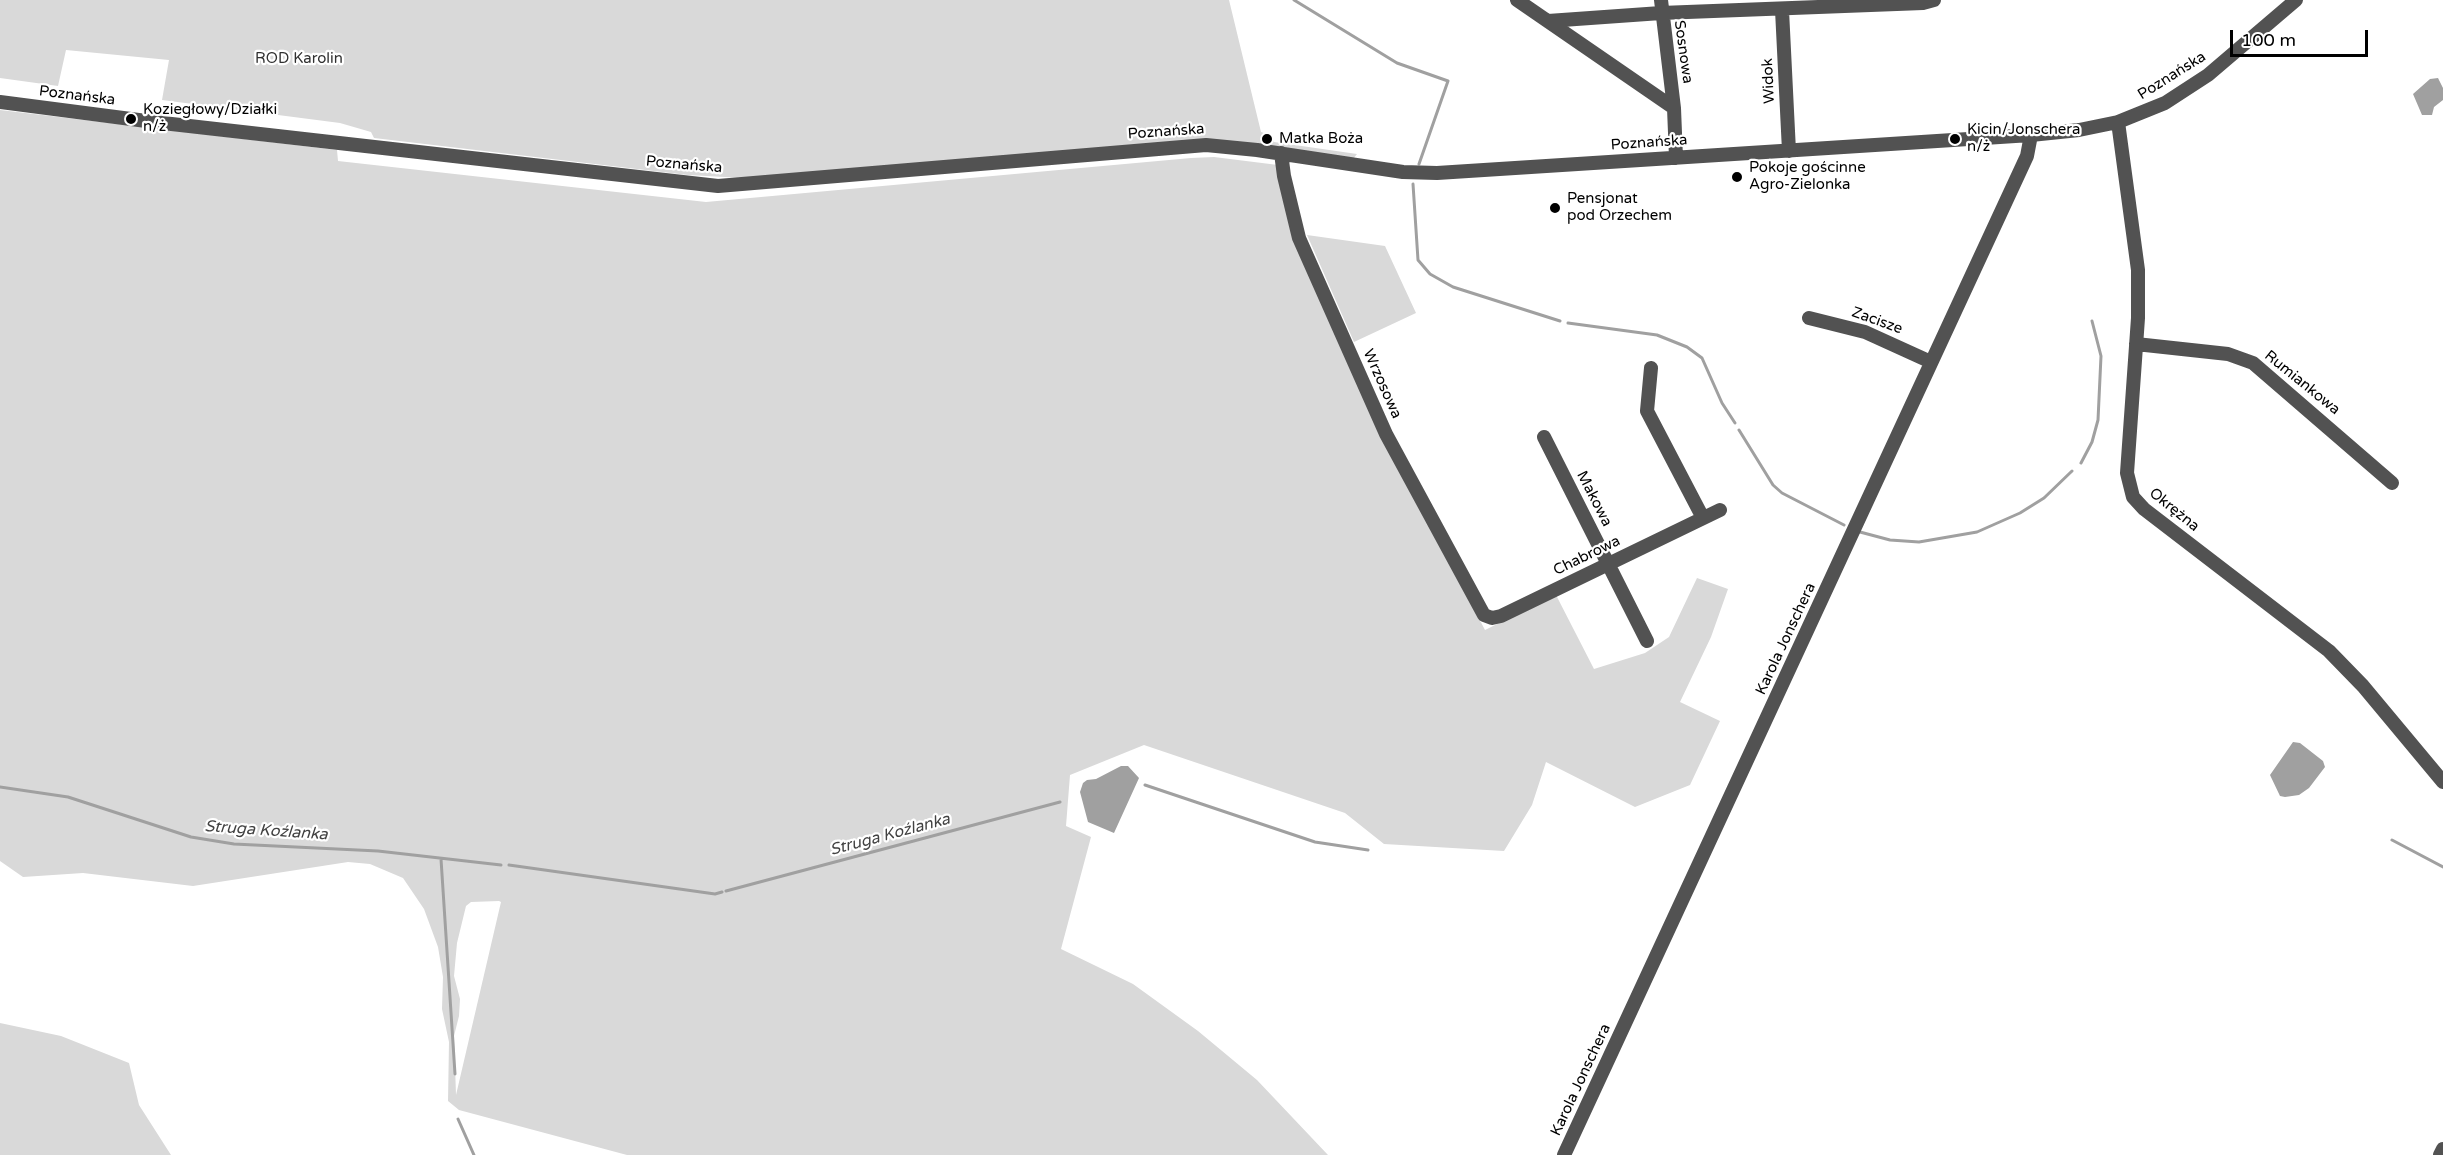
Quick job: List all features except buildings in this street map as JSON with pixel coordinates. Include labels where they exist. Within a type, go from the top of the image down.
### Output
[{"type":"street","points":[[1517,0],[1674,108]]},
{"type":"street","points":[[1548,21],[1661,7],[1782,10],[1923,3],[1934,0]]},
{"type":"street","name":"Poznańska","points":[[0,102],[154,122],[718,186],[1191,146],[1222,146],[1429,173],[2031,135],[2079,130],[2118,122],[2165,103],[2208,75],[2296,0]]},
{"type":"street","name":"Sosnowa","points":[[1661,7],[1674,108],[1676,158]]},
{"type":"street","name":"Widok","points":[[1782,10],[1789,150]]},
{"type":"street","name":"Okrężna","points":[[2118,122],[2137,254],[2138,302],[2127,473],[2133,497],[2144,509],[2329,651],[2363,686],[2443,782]]},
{"type":"street","name":"Karola Jonschera","points":[[1564,1155],[2027,156],[2031,135]]},
{"type":"street","name":"Wrzosowa","points":[[1281,153],[1284,176],[1299,238],[1386,434],[1484,615]]},
{"type":"street","name":"Zacisze","points":[[1809,318],[1865,332],[1931,362]]},
{"type":"street","name":"Rumiankowa","points":[[2136,344],[2228,354],[2253,363],[2392,483]]},
{"type":"street","points":[[1651,368],[1647,411],[1703,518]]},
{"type":"street","name":"Makowa","points":[[1544,437],[1647,641]]},
{"type":"street","name":"Chabrowa","points":[[1484,615],[1497,618],[1720,510]]},
{"type":"street","points":[[2440,1155],[2443,1149]]},
{"type":"green space","name":"ROD Karolin","points":[[0,0],[1229,0],[1261,132],[1270,135],[1274,142],[1357,154],[1353,159],[1181,141],[743,178],[688,175],[374,138],[371,132],[340,123],[162,100],[169,60],[66,50],[58,86],[0,78]]},
{"type":"green space","points":[[0,110],[337,150],[338,161],[706,202],[1191,158],[1214,157],[1278,165],[1382,434],[1485,630],[1556,595],[1594,669],[1645,653],[1669,637],[1697,578],[1728,589],[1711,637],[1680,702],[1720,721],[1690,785],[1635,807],[1546,762],[1532,805],[1504,851],[1384,844],[1345,813],[1144,745],[1070,775],[1066,826],[1091,837],[1061,949],[1133,984],[1198,1031],[1257,1080],[1328,1155],[627,1155],[459,1110],[448,1101],[449,1042],[442,1009],[443,977],[438,947],[424,909],[403,878],[370,864],[348,862],[193,886],[83,873],[23,877],[0,861]],"holes":[[[471,902],[501,902],[456,1095],[454,1036],[460,999],[454,976],[457,943],[466,906]]]},
{"type":"green space","points":[[1307,235],[1385,246],[1416,313],[1354,342]]},
{"type":"green space","points":[[0,1023],[61,1036],[129,1063],[139,1105],[171,1155],[0,1155]]},
{"type":"shaded area","points":[[2438,78],[2443,88],[2443,100],[2434,107],[2432,115],[2422,115],[2413,94],[2430,79]]},
{"type":"shaded area","points":[[2293,742],[2300,743],[2323,761],[2325,767],[2309,788],[2299,795],[2285,797],[2280,796],[2270,775]]},
{"type":"shaded area","points":[[1121,766],[1128,766],[1139,778],[1114,833],[1088,822],[1080,792],[1083,783],[1087,780],[1096,779]]},
{"type":"waterway","points":[[1294,0],[1397,63],[1448,81],[1419,164]]},
{"type":"waterway","points":[[1413,184],[1418,260],[1430,274],[1453,287],[1560,321]]},
{"type":"waterway","points":[[2081,463],[2092,442],[2098,420],[2101,356],[2092,321]]},
{"type":"waterway","points":[[1568,323],[1657,335],[1687,347],[1702,358],[1722,403],[1735,423]]},
{"type":"waterway","points":[[1739,430],[1773,485],[1782,493],[1844,525]]},
{"type":"waterway","points":[[1860,532],[1890,540],[1919,542],[1977,532],[2020,513],[2044,498],[2072,471]]},
{"type":"waterway","points":[[1145,785],[1315,842],[1368,850]]},
{"type":"waterway","name":"Struga Koźlanka","points":[[0,787],[68,797],[191,837],[234,844],[378,851],[501,865]]},
{"type":"waterway","name":"Struga Koźlanka","points":[[726,891],[1060,802]]},
{"type":"waterway","points":[[2392,840],[2443,867]]},
{"type":"waterway","points":[[441,859],[455,1074]]},
{"type":"waterway","name":"Struga Koźlanka","points":[[509,865],[715,894],[722,892]]},
{"type":"waterway","points":[[458,1119],[474,1155]]},
{"type":"place","name":"Koziegłowy/Działki n/ż","points":[[131,119]]},
{"type":"place","name":"Matka Boża","points":[[1267,139]]},
{"type":"place","name":"Kicin/Jonschera n/ż","points":[[1955,139]]},
{"type":"place","name":"Pokoje gościnne Agro-Zielonka","points":[[1737,177]]},
{"type":"place","name":"Pensjonat pod Orzechem","points":[[1555,208]]}]
